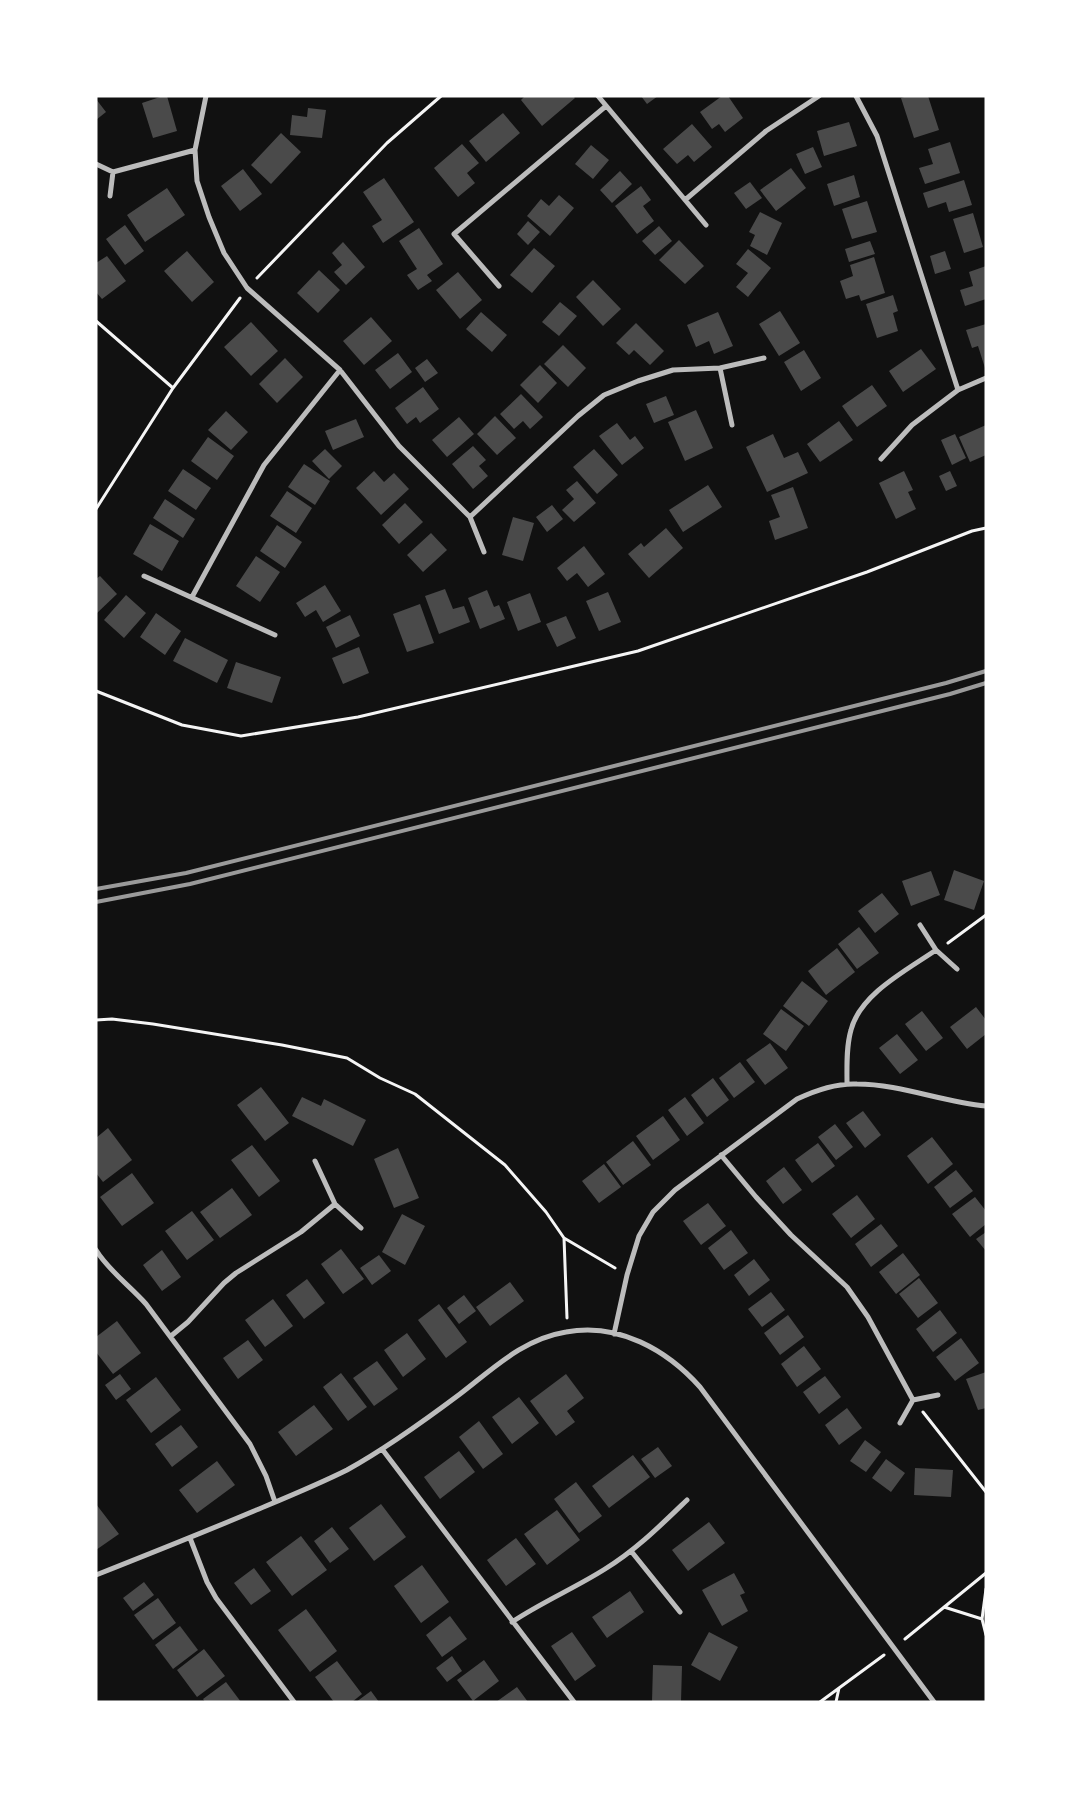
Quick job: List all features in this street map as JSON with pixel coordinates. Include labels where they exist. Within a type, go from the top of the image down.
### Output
[{"type":"street","points":[[206,96],[195,150],[197,181],[224,253],[246,288],[340,370],[399,446],[470,518],[484,552]]},
{"type":"street","points":[[598,96],[706,225]]},
{"type":"street","points":[[685,200],[766,131],[819,96]]},
{"type":"street","points":[[856,96],[877,136],[958,390]]},
{"type":"street","points":[[499,286],[454,234],[606,106]]},
{"type":"street","points":[[96,164],[113,172],[195,150]]},
{"type":"street","points":[[110,196],[113,172]]},
{"type":"street","points":[[470,518],[578,416],[604,395],[638,381],[673,370],[720,368],[764,358]]},
{"type":"street","points":[[720,368],[732,425]]},
{"type":"street","points":[[192,597],[264,466],[340,370]]},
{"type":"street","points":[[880,459],[912,425],[958,390],[986,378]]},
{"type":"street","points":[[144,576],[275,634]]},
{"type":"street","points":[[920,925],[936,950],[957,969]]},
{"type":"street","points":[[847,1084],[850,1032],[854,1018],[861,1007],[880,990],[936,950]]},
{"type":"street","points":[[614,1334],[627,1275],[639,1236],[653,1212],[675,1190],[797,1099],[822,1089],[857,1084],[902,1090],[986,1106]]},
{"type":"street","points":[[721,1155],[774,1218],[830,1270],[858,1301],[913,1400]]},
{"type":"street","points":[[315,1160],[335,1204],[361,1228]]},
{"type":"street","points":[[171,1336],[195,1316],[230,1278],[301,1232],[335,1204]]},
{"type":"street","points":[[96,1250],[109,1267],[132,1288],[171,1336],[250,1444],[266,1476],[275,1502]]},
{"type":"street","points":[[96,1575],[190,1538],[347,1469],[382,1449],[416,1426],[518,1350],[534,1341],[568,1331],[597,1331],[632,1338],[663,1353],[687,1373],[700,1387],[934,1702]]},
{"type":"street","points":[[900,1423],[913,1400],[938,1395]]},
{"type":"street","points":[[382,1449],[574,1702]]},
{"type":"street","points":[[512,1622],[599,1573],[659,1527],[687,1500]]},
{"type":"street","points":[[190,1538],[207,1582],[216,1598],[294,1702]]},
{"type":"street","points":[[630,1551],[680,1612]]},
{"type":"path","points":[[96,509],[173,388],[246,288],[387,143],[441,96]]},
{"type":"path","points":[[96,321],[173,388]]},
{"type":"path","points":[[96,691],[182,725],[241,736],[358,718],[638,651],[866,572],[972,531],[986,528]]},
{"type":"path","points":[[936,950],[986,915]]},
{"type":"path","points":[[96,1020],[112,1019],[153,1024],[282,1045],[347,1058],[380,1078],[415,1094],[505,1164],[546,1212],[564,1238],[627,1275]]},
{"type":"path","points":[[564,1238],[568,1331]]},
{"type":"path","points":[[913,1400],[986,1492]]},
{"type":"path","points":[[986,1589],[982,1619],[986,1635]]},
{"type":"path","points":[[944,1607],[982,1619]]},
{"type":"path","points":[[836,1702],[839,1688]]},
{"type":"building","points":[[167,96],[177,131],[153,138],[142,103]]},
{"type":"building","points":[[525,96],[573,96],[575,98],[542,126],[521,100]]},
{"type":"building","points":[[641,96],[658,96],[647,104]]},
{"type":"building","points":[[722,96],[728,96],[743,118],[725,132],[719,124],[712,129],[700,112]]},
{"type":"building","points":[[907,96],[928,96],[939,130],[914,138],[901,98]]},
{"type":"building","points":[[96,99],[106,112],[96,120]]},
{"type":"building","points":[[308,108],[326,110],[322,138],[290,135],[292,115],[307,117]]},
{"type":"building","points":[[503,113],[520,133],[486,162],[469,141]]},
{"type":"building","points":[[849,122],[857,146],[824,156],[817,131]]},
{"type":"building","points":[[692,124],[712,147],[694,162],[688,155],[677,164],[663,149]]},
{"type":"building","points":[[281,133],[301,152],[271,184],[251,165]]},
{"type":"building","points":[[950,142],[960,173],[925,184],[919,168],[933,164],[928,149]]},
{"type":"building","points":[[462,144],[479,163],[467,173],[475,183],[458,197],[434,168]]},
{"type":"building","points":[[591,145],[609,160],[593,179],[575,164]]},
{"type":"building","points":[[813,147],[822,167],[805,174],[796,154]]},
{"type":"building","points":[[791,168],[806,188],[776,211],[760,190]]},
{"type":"building","points":[[243,169],[262,194],[240,211],[221,186]]},
{"type":"building","points":[[620,171],[632,184],[612,203],[600,190]]},
{"type":"building","points":[[854,175],[860,197],[834,206],[827,184]]},
{"type":"building","points":[[384,178],[414,222],[383,243],[372,226],[382,220],[363,192]]},
{"type":"building","points":[[964,180],[972,205],[949,212],[946,202],[928,208],[923,193]]},
{"type":"building","points":[[750,182],[762,198],[746,209],[734,193]]},
{"type":"building","points":[[641,186],[651,200],[643,206],[654,221],[637,234],[615,206]]},
{"type":"building","points":[[167,188],[185,215],[145,242],[127,215]]},
{"type":"building","points":[[559,195],[574,208],[550,236],[527,216],[541,199],[549,206]]},
{"type":"building","points":[[867,201],[877,232],[852,239],[842,209]]},
{"type":"building","points":[[760,212],[782,223],[767,255],[750,246],[755,235],[749,232]]},
{"type":"building","points":[[973,213],[983,247],[964,253],[953,219]]},
{"type":"building","points":[[528,221],[540,232],[528,245],[517,234]]},
{"type":"building","points":[[125,225],[144,251],[125,265],[106,239]]},
{"type":"building","points":[[659,226],[672,241],[655,255],[642,241]]},
{"type":"building","points":[[419,228],[443,264],[427,275],[432,281],[418,290],[407,275],[417,269],[399,241]]},
{"type":"building","points":[[679,240],[704,266],[685,284],[659,260]]},
{"type":"building","points":[[870,241],[875,254],[849,262],[845,249]]},
{"type":"building","points":[[343,242],[365,267],[346,285],[334,272],[342,265],[332,253]]},
{"type":"building","points":[[534,248],[555,266],[532,293],[510,275]]},
{"type":"building","points":[[748,249],[771,268],[748,297],[736,287],[748,273],[736,264]]},
{"type":"building","points":[[187,251],[214,282],[192,302],[164,271]]},
{"type":"building","points":[[945,251],[951,269],[935,274],[930,256]]},
{"type":"building","points":[[107,256],[126,281],[102,299],[96,292],[96,263]]},
{"type":"building","points":[[874,257],[885,293],[861,301],[859,295],[846,299],[840,281],[853,276],[850,265]]},
{"type":"building","points":[[986,266],[986,299],[965,306],[960,290],[973,286],[969,272]]},
{"type":"building","points":[[319,270],[340,290],[318,313],[297,293]]},
{"type":"building","points":[[458,272],[482,300],[460,319],[436,290]]},
{"type":"building","points":[[593,280],[621,309],[603,326],[576,297]]},
{"type":"building","points":[[893,295],[898,311],[893,313],[898,331],[877,338],[866,304]]},
{"type":"building","points":[[560,302],[577,316],[559,336],[542,322]]},
{"type":"building","points":[[780,311],[800,343],[779,356],[759,324]]},
{"type":"building","points":[[481,312],[507,335],[492,352],[466,329]]},
{"type":"building","points":[[718,312],[733,346],[714,354],[709,341],[696,347],[687,325]]},
{"type":"building","points":[[371,317],[392,341],[364,365],[343,341]]},
{"type":"building","points":[[251,322],[278,351],[251,376],[224,347]]},
{"type":"building","points":[[636,323],[664,351],[650,365],[634,350],[629,355],[616,343]]},
{"type":"building","points":[[986,324],[985,368],[978,346],[972,348],[966,330]]},
{"type":"building","points":[[563,345],[586,368],[568,387],[544,364]]},
{"type":"building","points":[[921,349],[936,369],[903,392],[889,371]]},
{"type":"building","points":[[804,350],[821,378],[801,391],[784,362]]},
{"type":"building","points":[[398,353],[412,372],[390,389],[375,370]]},
{"type":"building","points":[[285,358],[303,377],[277,403],[259,384]]},
{"type":"building","points":[[427,359],[438,373],[425,382],[415,368]]},
{"type":"building","points":[[540,365],[557,383],[538,403],[520,385]]},
{"type":"building","points":[[872,385],[887,406],[857,427],[842,406]]},
{"type":"building","points":[[423,387],[439,409],[420,423],[416,417],[407,424],[395,408]]},
{"type":"building","points":[[521,394],[543,417],[530,429],[523,421],[514,429],[500,414]]},
{"type":"building","points":[[666,396],[674,415],[654,423],[646,404]]},
{"type":"building","points":[[696,410],[713,448],[685,461],[668,422]]},
{"type":"building","points":[[226,411],[248,432],[231,450],[208,430]]},
{"type":"building","points":[[495,416],[516,438],[497,455],[477,434]]},
{"type":"building","points":[[459,417],[474,434],[447,457],[432,440]]},
{"type":"building","points":[[356,419],[364,437],[333,450],[325,431]]},
{"type":"building","points":[[839,421],[853,440],[820,462],[807,444]]},
{"type":"building","points":[[617,423],[630,440],[635,436],[644,448],[622,465],[599,436]]},
{"type":"building","points":[[986,425],[986,455],[970,462],[959,437]]},
{"type":"building","points":[[773,434],[784,458],[798,452],[808,473],[767,492],[746,447]]},
{"type":"building","points":[[955,434],[966,458],[952,465],[941,440]]},
{"type":"building","points":[[208,437],[234,456],[217,480],[191,461]]},
{"type":"building","points":[[473,446],[486,460],[479,466],[488,476],[473,489],[452,464]]},
{"type":"building","points":[[325,449],[342,466],[329,479],[312,461]]},
{"type":"building","points":[[594,449],[618,475],[597,494],[573,467]]},
{"type":"building","points":[[304,464],[330,481],[315,505],[288,487]]},
{"type":"building","points":[[183,469],[211,488],[196,510],[168,491]]},
{"type":"building","points":[[374,471],[384,482],[394,473],[409,489],[381,515],[356,488]]},
{"type":"building","points":[[904,471],[913,490],[908,492],[916,509],[896,519],[879,483]]},
{"type":"building","points":[[950,471],[957,486],[946,491],[939,476]]},
{"type":"building","points":[[577,481],[596,503],[574,522],[562,510],[574,499],[566,490]]},
{"type":"building","points":[[708,485],[722,507],[683,532],[669,510]]},
{"type":"building","points":[[793,487],[808,528],[775,540],[769,521],[780,517],[771,495]]},
{"type":"building","points":[[287,491],[312,508],[296,533],[270,516]]},
{"type":"building","points":[[165,499],[195,519],[183,538],[153,518]]},
{"type":"building","points":[[405,503],[423,522],[399,544],[382,525]]},
{"type":"building","points":[[552,505],[563,519],[547,532],[536,517]]},
{"type":"building","points":[[513,517],[534,523],[523,561],[502,555]]},
{"type":"building","points":[[150,524],[179,541],[162,571],[133,554]]},
{"type":"building","points":[[277,525],[302,542],[285,568],[260,551]]},
{"type":"building","points":[[666,528],[683,548],[649,578],[628,554],[641,543],[644,547]]},
{"type":"building","points":[[431,533],[447,550],[423,572],[407,555]]},
{"type":"building","points":[[584,546],[605,574],[588,587],[577,573],[567,581],[557,568]]},
{"type":"building","points":[[256,556],[280,572],[260,602],[236,586]]},
{"type":"building","points":[[100,576],[117,594],[96,614],[96,579]]},
{"type":"building","points":[[325,585],[341,611],[323,622],[316,610],[305,617],[296,603]]},
{"type":"building","points":[[445,589],[453,609],[464,606],[470,622],[439,634],[425,596]]},
{"type":"building","points":[[487,590],[494,607],[499,605],[505,619],[480,629],[468,598]]},
{"type":"building","points":[[608,592],[621,622],[599,631],[586,601]]},
{"type":"building","points":[[530,593],[541,622],[518,631],[507,602]]},
{"type":"building","points":[[126,595],[146,613],[124,638],[104,620]]},
{"type":"building","points":[[420,604],[434,643],[407,652],[393,614]]},
{"type":"building","points":[[156,613],[181,631],[165,655],[140,637]]},
{"type":"building","points":[[350,615],[360,636],[336,648],[326,627]]},
{"type":"building","points":[[566,616],[576,638],[557,647],[546,624]]},
{"type":"building","points":[[185,638],[228,660],[217,683],[173,661]]},
{"type":"building","points":[[359,647],[369,673],[343,684],[332,658]]},
{"type":"building","points":[[236,662],[281,677],[272,703],[227,688]]},
{"type":"building","points":[[954,870],[984,881],[974,910],[944,900]]},
{"type":"building","points":[[931,871],[940,895],[911,906],[902,881]]},
{"type":"building","points":[[882,893],[899,914],[875,933],[858,911]]},
{"type":"building","points":[[859,927],[879,953],[857,969],[838,944]]},
{"type":"building","points":[[837,948],[855,972],[826,995],[808,971]]},
{"type":"building","points":[[802,981],[828,1001],[809,1026],[783,1006]]},
{"type":"building","points":[[976,1007],[986,1020],[986,1034],[967,1049],[950,1027]]},
{"type":"building","points":[[781,1009],[804,1026],[786,1051],[763,1034]]},
{"type":"building","points":[[922,1011],[943,1038],[926,1051],[905,1024]]},
{"type":"building","points":[[897,1034],[918,1060],[900,1074],[879,1048]]},
{"type":"building","points":[[770,1043],[788,1068],[765,1085],[746,1060]]},
{"type":"building","points":[[740,1062],[755,1082],[734,1098],[719,1078]]},
{"type":"building","points":[[713,1078],[729,1100],[707,1117],[691,1095]]},
{"type":"building","points":[[261,1087],[289,1123],[265,1141],[237,1105]]},
{"type":"building","points":[[302,1097],[321,1106],[324,1099],[366,1120],[353,1146],[292,1116]]},
{"type":"building","points":[[685,1097],[704,1123],[687,1136],[668,1110]]},
{"type":"building","points":[[863,1111],[881,1135],[865,1148],[846,1123]]},
{"type":"building","points":[[663,1116],[680,1140],[653,1160],[636,1136]]},
{"type":"building","points":[[835,1124],[853,1147],[836,1160],[818,1137]]},
{"type":"building","points":[[108,1128],[132,1160],[103,1182],[96,1173],[96,1138]]},
{"type":"building","points":[[932,1137],[953,1164],[928,1184],[907,1156]]},
{"type":"building","points":[[633,1141],[651,1165],[623,1185],[606,1162]]},
{"type":"building","points":[[818,1143],[835,1166],[812,1183],[795,1160]]},
{"type":"building","points":[[252,1145],[280,1181],[259,1197],[231,1160]]},
{"type":"building","points":[[398,1148],[419,1198],[394,1208],[374,1159]]},
{"type":"building","points":[[604,1164],[621,1187],[599,1203],[582,1181]]},
{"type":"building","points":[[784,1167],[802,1190],[783,1204],[766,1181]]},
{"type":"building","points":[[956,1170],[973,1191],[950,1208],[934,1187]]},
{"type":"building","points":[[132,1173],[154,1203],[122,1226],[100,1197]]},
{"type":"building","points":[[232,1188],[252,1215],[220,1238],[200,1212]]},
{"type":"building","points":[[857,1195],[875,1219],[851,1238],[832,1214]]},
{"type":"building","points":[[975,1197],[986,1211],[986,1224],[970,1237],[952,1214]]},
{"type":"building","points":[[708,1203],[726,1226],[701,1245],[683,1221]]},
{"type":"building","points":[[192,1211],[214,1240],[187,1260],[165,1231]]},
{"type":"building","points":[[402,1214],[425,1226],[405,1265],[382,1252]]},
{"type":"building","points":[[881,1224],[898,1246],[871,1267],[855,1244]]},
{"type":"building","points":[[731,1230],[748,1253],[724,1270],[708,1248]]},
{"type":"building","points":[[986,1232],[986,1251],[976,1239]]},
{"type":"building","points":[[341,1249],[364,1279],[343,1294],[321,1264]]},
{"type":"building","points":[[162,1250],[181,1277],[162,1291],[143,1265]]},
{"type":"building","points":[[903,1253],[920,1275],[896,1294],[879,1272]]},
{"type":"building","points":[[379,1255],[391,1271],[372,1285],[360,1268]]},
{"type":"building","points":[[754,1259],[770,1280],[749,1296],[734,1275]]},
{"type":"building","points":[[919,1278],[938,1303],[918,1318],[899,1294]]},
{"type":"building","points":[[307,1279],[325,1303],[304,1319],[286,1295]]},
{"type":"building","points":[[510,1282],[524,1301],[490,1326],[476,1307]]},
{"type":"building","points":[[771,1292],[785,1310],[762,1327],[748,1309]]},
{"type":"building","points":[[464,1295],[476,1311],[459,1324],[447,1308]]},
{"type":"building","points":[[273,1299],[293,1326],[265,1347],[245,1320]]},
{"type":"building","points":[[439,1304],[467,1342],[446,1358],[418,1320]]},
{"type":"building","points":[[940,1310],[957,1333],[933,1352],[916,1329]]},
{"type":"building","points":[[788,1315],[804,1337],[780,1355],[764,1333]]},
{"type":"building","points":[[117,1321],[141,1353],[113,1374],[96,1352],[96,1337]]},
{"type":"building","points":[[407,1333],[426,1359],[403,1377],[384,1350]]},
{"type":"building","points":[[961,1338],[979,1363],[955,1381],[936,1357]]},
{"type":"building","points":[[248,1340],[263,1360],[238,1379],[223,1358]]},
{"type":"building","points":[[804,1346],[821,1369],[797,1387],[781,1364]]},
{"type":"building","points":[[377,1361],[398,1389],[374,1406],[353,1378]]},
{"type":"building","points":[[986,1372],[986,1408],[978,1410],[966,1379]]},
{"type":"building","points":[[341,1373],[367,1407],[348,1421],[323,1387]]},
{"type":"building","points":[[120,1374],[131,1389],[116,1400],[105,1385]]},
{"type":"building","points":[[566,1374],[584,1398],[567,1411],[575,1422],[556,1436],[530,1401]]},
{"type":"building","points":[[825,1376],[841,1397],[819,1414],[803,1392]]},
{"type":"building","points":[[156,1377],[181,1410],[151,1433],[126,1400]]},
{"type":"building","points":[[519,1397],[539,1423],[512,1444],[492,1417]]},
{"type":"building","points":[[314,1405],[333,1429],[296,1456],[278,1432]]},
{"type":"building","points":[[847,1408],[862,1428],[839,1445],[825,1425]]},
{"type":"building","points":[[479,1421],[503,1454],[483,1469],[459,1437]]},
{"type":"building","points":[[181,1425],[198,1447],[172,1467],[155,1444]]},
{"type":"building","points":[[865,1440],[881,1452],[866,1472],[850,1461]]},
{"type":"building","points":[[658,1447],[672,1466],[655,1478],[641,1459]]},
{"type":"building","points":[[459,1451],[475,1472],[440,1499],[424,1477]]},
{"type":"building","points":[[633,1455],[650,1477],[609,1508],[592,1486]]},
{"type":"building","points":[[886,1459],[905,1473],[891,1492],[872,1478]]},
{"type":"building","points":[[217,1461],[235,1485],[197,1513],[179,1490]]},
{"type":"building","points":[[915,1468],[953,1470],[951,1497],[914,1495]]},
{"type":"building","points":[[576,1482],[602,1516],[579,1533],[554,1499]]},
{"type":"building","points":[[96,1504],[119,1534],[96,1550]]},
{"type":"building","points":[[381,1504],[406,1537],[374,1561],[349,1528]]},
{"type":"building","points":[[557,1510],[580,1540],[547,1565],[524,1534]]},
{"type":"building","points":[[709,1522],[725,1543],[688,1571],[672,1550]]},
{"type":"building","points":[[332,1527],[349,1549],[330,1563],[314,1541]]},
{"type":"building","points":[[301,1536],[327,1570],[292,1596],[266,1562]]},
{"type":"building","points":[[516,1538],[536,1564],[506,1586],[487,1560]]},
{"type":"building","points":[[422,1565],[449,1602],[421,1623],[394,1586]]},
{"type":"building","points":[[254,1568],[271,1591],[251,1605],[234,1583]]},
{"type":"building","points":[[734,1573],[745,1593],[740,1595],[748,1611],[722,1626],[702,1590]]},
{"type":"building","points":[[144,1582],[154,1595],[133,1611],[123,1598]]},
{"type":"building","points":[[630,1591],[644,1612],[607,1638],[592,1617]]},
{"type":"building","points":[[158,1598],[176,1623],[153,1640],[134,1615]]},
{"type":"building","points":[[306,1609],[337,1651],[310,1672],[278,1630]]},
{"type":"building","points":[[450,1616],[467,1639],[442,1657],[426,1635]]},
{"type":"building","points":[[180,1626],[198,1650],[173,1669],[155,1645]]},
{"type":"building","points":[[572,1632],[596,1666],[575,1681],[551,1646]]},
{"type":"building","points":[[709,1632],[738,1647],[720,1681],[691,1665]]},
{"type":"building","points":[[204,1649],[225,1676],[197,1697],[177,1670]]},
{"type":"building","points":[[452,1656],[462,1671],[447,1682],[436,1668]]},
{"type":"building","points":[[484,1660],[499,1681],[473,1701],[457,1680]]},
{"type":"building","points":[[337,1661],[362,1694],[352,1702],[334,1702],[315,1677]]},
{"type":"building","points":[[653,1665],[682,1666],[681,1702],[652,1702]]},
{"type":"building","points":[[226,1682],[241,1702],[205,1702],[203,1699]]},
{"type":"building","points":[[517,1687],[528,1702],[496,1702]]},
{"type":"building","points":[[371,1691],[379,1702],[356,1702]]},
{"type":"railway","points":[[96,889],[186,873],[946,683],[986,671]]},
{"type":"railway","points":[[96,902],[190,884],[950,694],[986,683]]}]
